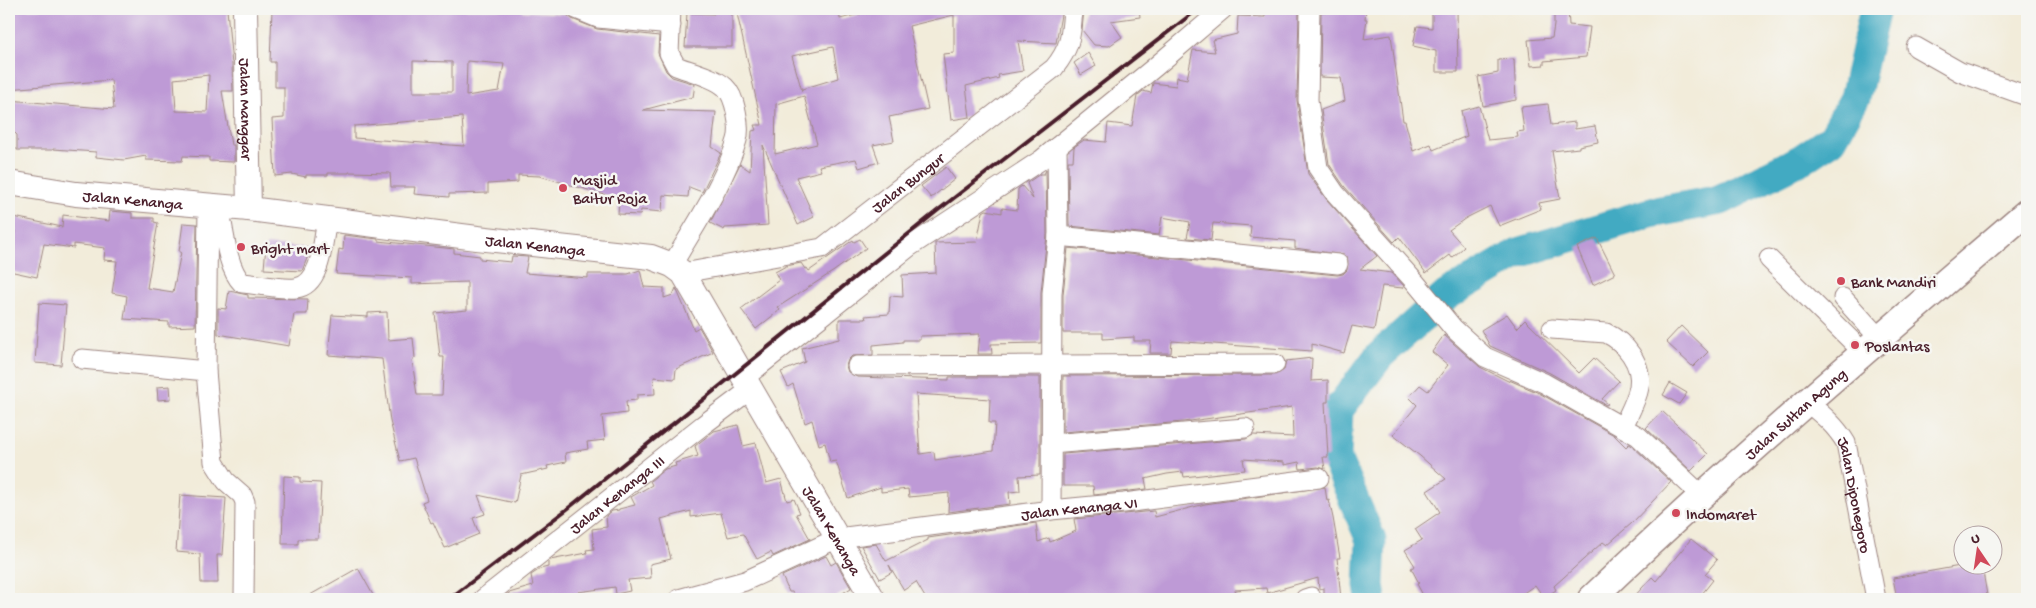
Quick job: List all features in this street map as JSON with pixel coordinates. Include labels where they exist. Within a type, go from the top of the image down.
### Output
[{"type":"highway","name":"Jalan Sultan Agung","points":[[1591,599],[1702,496],[1956,271],[2027,212]]},
{"type":"main road","name":"Jalan Manggar","points":[[245,9],[249,209]]},
{"type":"main road","name":"Jalan Kenanga","points":[[9,183],[76,194],[249,209],[477,238],[651,257],[678,269],[748,383],[873,599]]},
{"type":"street","points":[[576,9],[598,18],[671,17],[669,53],[676,66],[724,86],[735,102],[738,138],[725,171],[678,269]]},
{"type":"street","name":"Jalan Bungur","points":[[678,269],[822,248],[1054,68],[1065,54],[1068,46],[1073,9]]},
{"type":"street","name":"Jalan Kenanga III","points":[[483,599],[703,425],[748,383],[909,247],[1041,160],[1223,9]]},
{"type":"street","points":[[1310,9],[1308,100],[1318,168],[1335,193],[1415,282],[1453,328],[1484,357],[1544,383],[1638,436],[1702,496]]},
{"type":"street","points":[[1916,47],[1960,72],[2027,96]]},
{"type":"street","points":[[1051,510],[1052,293],[1058,236],[1057,147]]},
{"type":"street","points":[[214,206],[231,265],[242,283],[296,288],[307,285],[316,273],[327,219]]},
{"type":"street","points":[[214,206],[206,371],[214,462],[223,476],[242,495],[245,502],[244,599]]},
{"type":"street","points":[[1058,236],[1338,264]]},
{"type":"street","points":[[1769,259],[1872,346]]},
{"type":"street","points":[[1843,298],[1872,346]]},
{"type":"street","points":[[1552,329],[1606,333],[1626,347],[1634,359],[1638,372],[1639,387],[1623,427]]},
{"type":"street","points":[[82,359],[206,371]]},
{"type":"street","points":[[857,366],[1274,364]]},
{"type":"street","name":"Jalan Diponegoro","points":[[1808,403],[1834,425],[1846,443],[1876,599]]},
{"type":"street","points":[[1052,444],[1245,428]]},
{"type":"street","name":"Jalan Kenanga VI","points":[[679,599],[745,581],[838,538],[1319,478]]},
{"type":"building","points":[[9,9],[125,9],[171,14],[172,9],[227,9],[233,91],[222,91],[231,145],[234,145],[234,162],[209,161],[209,157],[183,156],[182,161],[146,160],[146,156],[124,160],[96,157],[96,152],[53,149],[17,150],[17,135],[15,133],[9,134],[9,100],[114,109],[111,80],[9,89]],"holes":[[[209,75],[207,112],[176,111],[174,79]]]},
{"type":"building","points":[[272,9],[380,9],[380,12],[408,11],[409,9],[522,9],[522,11],[566,14],[572,19],[597,29],[659,36],[658,53],[666,71],[672,77],[695,84],[693,97],[643,110],[716,112],[712,147],[721,153],[702,192],[689,187],[688,197],[663,195],[662,212],[641,210],[640,215],[618,214],[619,199],[540,176],[518,175],[518,182],[488,184],[488,193],[449,194],[449,197],[414,194],[415,187],[391,187],[390,173],[349,172],[328,173],[328,175],[306,175],[306,177],[292,174],[275,176],[272,119],[284,118],[284,87],[275,87],[275,62],[270,62]],"holes":[[[413,61],[452,62],[452,92],[413,92]],[[467,61],[504,64],[499,91],[466,96]],[[462,117],[464,146],[354,138],[354,126]]]},
{"type":"building","points":[[713,9],[732,9],[732,47],[685,47],[687,13],[714,14]]},
{"type":"building","points":[[736,9],[839,9],[840,19],[879,9],[1062,9],[1056,43],[1018,41],[1023,71],[998,75],[999,78],[966,86],[970,117],[951,120],[943,54],[954,53],[954,15],[909,26],[928,109],[889,117],[894,141],[873,145],[879,162],[859,168],[856,159],[819,166],[821,171],[796,177],[814,217],[798,225],[763,145],[768,225],[725,228],[724,230],[710,223],[740,164],[750,171],[752,131],[756,130],[754,125],[762,125]],"holes":[[[833,47],[838,78],[802,89],[802,91],[792,56]],[[804,96],[817,144],[775,154],[776,104]]]},
{"type":"building","points":[[1084,9],[1139,9],[1140,17],[1111,21],[1122,37],[1109,46],[1094,45],[1082,30]]},
{"type":"building","points":[[1265,9],[1283,9],[1283,11],[1299,12],[1297,100],[1308,174],[1327,200],[1377,256],[1360,269],[1392,273],[1404,286],[1403,288],[1382,286],[1374,330],[1352,326],[1344,353],[1312,344],[1312,351],[1172,341],[1171,353],[1150,353],[1151,341],[1134,341],[1134,337],[1103,339],[1103,333],[1063,333],[1063,294],[1068,248],[1337,275],[1343,274],[1347,270],[1348,260],[1344,255],[1295,248],[1295,241],[1250,237],[1251,226],[1213,223],[1211,240],[1187,238],[1190,222],[1162,217],[1159,235],[1069,226],[1068,161],[1073,161],[1074,147],[1084,140],[1106,142],[1108,123],[1132,126],[1137,96],[1143,91],[1151,93],[1153,83],[1176,86],[1177,77],[1187,79],[1193,50],[1215,52],[1212,40],[1237,34],[1238,16],[1265,17]]},
{"type":"building","points":[[1338,9],[1366,9],[1365,19],[1367,19],[1364,39],[1391,35],[1403,121],[1405,121],[1413,151],[1431,144],[1433,150],[1467,136],[1461,111],[1479,106],[1488,140],[1518,137],[1517,132],[1524,131],[1521,107],[1548,104],[1551,125],[1575,122],[1575,129],[1595,126],[1598,142],[1579,146],[1579,148],[1552,151],[1560,199],[1539,203],[1541,209],[1499,226],[1490,206],[1466,218],[1449,230],[1464,247],[1452,258],[1450,255],[1426,273],[1399,237],[1394,242],[1344,186],[1329,164],[1321,110],[1345,101],[1341,78],[1320,77],[1321,12],[1338,11]]},
{"type":"building","points":[[1432,9],[1457,9],[1458,72],[1436,72],[1436,51],[1413,46],[1417,26],[1432,28]]},
{"type":"building","points":[[1554,9],[1568,9],[1569,25],[1590,27],[1586,57],[1544,61],[1544,65],[1531,66],[1528,40],[1552,38]]},
{"type":"building","points":[[1088,53],[1096,66],[1081,75],[1074,63]]},
{"type":"building","points":[[1514,59],[1516,100],[1483,106],[1478,77],[1498,73],[1498,60]]},
{"type":"building","points":[[946,167],[955,179],[931,198],[921,186]]},
{"type":"building","points":[[1046,170],[1047,235],[1041,292],[1041,343],[991,344],[992,354],[978,354],[980,334],[920,336],[920,340],[903,340],[903,342],[873,345],[873,355],[852,356],[846,366],[848,372],[857,377],[949,380],[949,377],[1040,377],[1040,475],[1019,476],[1020,491],[1009,492],[1010,504],[948,512],[949,493],[909,497],[908,489],[881,492],[881,487],[848,498],[836,461],[830,462],[825,443],[819,445],[812,420],[805,423],[793,384],[788,387],[781,372],[805,362],[802,348],[839,339],[839,319],[866,319],[865,316],[889,314],[890,296],[903,297],[902,275],[936,273],[935,243],[977,242],[983,212],[986,210],[1002,213],[1002,208],[1017,210],[1018,189],[1022,186],[1033,199],[1027,183],[1040,174],[1044,174]],"holes":[[[916,394],[990,399],[989,423],[995,423],[993,451],[935,460],[934,452],[920,454]]]},
{"type":"building","points":[[110,211],[132,213],[132,218],[154,218],[154,222],[158,223],[147,288],[173,292],[181,252],[179,252],[183,223],[197,224],[195,326],[169,327],[169,322],[124,319],[127,296],[112,293],[117,261],[104,260],[105,248],[74,244],[74,248],[44,244],[37,277],[9,271],[15,231],[9,231],[9,216],[62,227],[63,215],[109,221]]},
{"type":"building","points":[[344,235],[378,239],[378,241],[454,249],[454,253],[480,256],[480,259],[511,262],[512,256],[528,257],[525,273],[588,278],[588,274],[628,274],[640,270],[644,287],[664,288],[664,298],[673,295],[676,288],[694,330],[699,327],[713,352],[676,369],[675,379],[654,377],[655,394],[637,395],[637,400],[626,401],[627,413],[602,416],[605,440],[587,442],[588,449],[565,453],[566,462],[547,466],[548,469],[521,475],[515,503],[478,495],[485,514],[473,518],[479,534],[445,548],[422,502],[427,500],[414,458],[400,461],[390,421],[382,359],[328,355],[332,315],[368,317],[368,313],[387,312],[388,340],[413,338],[415,358],[412,360],[417,395],[442,395],[444,357],[440,357],[435,313],[467,310],[467,282],[412,284],[412,278],[336,274],[339,249],[343,250]]},
{"type":"building","points":[[1597,238],[1615,274],[1593,285],[1577,247]]},
{"type":"building","points":[[860,239],[866,248],[778,307],[780,310],[756,329],[741,309],[779,280],[775,272],[786,266],[801,263],[809,271],[853,240],[854,242]]},
{"type":"building","points":[[266,245],[311,248],[302,271],[264,269]]},
{"type":"building","points":[[229,291],[248,295],[248,298],[308,299],[307,314],[294,314],[289,346],[218,334],[218,308],[226,309]]},
{"type":"building","points":[[39,303],[66,305],[61,365],[35,363]]},
{"type":"building","points":[[1507,314],[1517,328],[1525,320],[1579,373],[1594,358],[1619,381],[1602,399],[1608,404],[1606,405],[1550,373],[1490,346],[1481,330]]},
{"type":"building","points":[[1681,326],[1708,352],[1693,367],[1666,342]]},
{"type":"building","points":[[1444,335],[1480,367],[1510,382],[1509,380],[1539,393],[1614,435],[1626,447],[1629,444],[1631,445],[1671,482],[1632,523],[1607,545],[1603,542],[1554,586],[1556,590],[1544,598],[1535,585],[1515,599],[1425,599],[1417,584],[1419,583],[1411,568],[1415,566],[1405,550],[1422,540],[1415,529],[1440,512],[1427,491],[1446,479],[1393,435],[1417,405],[1409,397],[1420,385],[1428,391],[1448,365],[1432,352]]},
{"type":"building","points":[[1312,358],[1311,381],[1328,380],[1328,402],[1325,402],[1328,457],[1323,457],[1325,469],[1318,467],[1300,469],[1299,462],[1284,465],[1284,462],[1243,459],[1245,470],[1184,477],[1183,472],[1167,474],[1145,479],[1147,489],[1094,495],[1093,486],[1063,486],[1063,454],[1246,439],[1253,435],[1293,437],[1292,407],[1183,422],[1063,432],[1063,376],[1275,375],[1284,370],[1286,361]]},
{"type":"building","points":[[1670,383],[1687,393],[1679,404],[1663,395]]},
{"type":"building","points":[[170,386],[171,399],[158,400],[157,387]]},
{"type":"building","points":[[1662,411],[1708,454],[1691,471],[1646,428]]},
{"type":"building","points":[[738,425],[743,446],[756,443],[766,483],[781,479],[787,501],[794,499],[800,513],[796,514],[810,539],[773,556],[771,552],[757,559],[743,534],[728,537],[721,513],[691,517],[691,511],[661,519],[671,559],[650,564],[651,578],[628,580],[630,591],[616,594],[615,587],[578,592],[579,599],[501,599],[509,593],[533,586],[531,575],[540,569],[548,567],[550,560],[587,553],[586,550],[594,549],[592,529],[607,527],[606,516],[612,511],[635,505],[631,497],[652,485],[650,481],[665,469],[676,466],[675,463],[698,456],[695,446],[714,431]]},
{"type":"building","points":[[284,476],[300,477],[300,482],[321,483],[318,539],[298,539],[298,544],[282,544]]},
{"type":"building","points":[[1325,487],[1340,558],[1337,558],[1341,599],[1324,599],[1324,588],[1319,589],[1318,578],[1267,593],[1266,588],[1235,590],[1238,599],[926,599],[916,582],[904,590],[889,565],[892,572],[880,579],[861,546],[876,544],[886,561],[928,540],[928,538],[1036,523],[1038,542],[1049,538],[1050,542],[1076,531],[1074,519],[1154,511],[1155,517],[1205,504]]},
{"type":"building","points":[[180,495],[226,498],[222,555],[217,555],[218,583],[201,583],[200,554],[176,552]]},
{"type":"building","points":[[1691,539],[1717,560],[1705,574],[1713,580],[1698,599],[1632,599],[1652,577],[1656,581]]},
{"type":"building","points":[[826,556],[831,565],[836,562],[851,588],[833,599],[797,599],[792,592],[789,592],[782,576]]},
{"type":"building","points":[[1954,567],[1954,576],[1984,576],[1987,595],[1963,599],[1897,599],[1893,578]]},
{"type":"building","points":[[358,568],[373,595],[365,599],[303,599]]},
{"type":"waterway","points":[[1371,599],[1369,585],[1371,540],[1336,458],[1338,410],[1380,355],[1447,295],[1518,253],[1650,213],[1721,200],[1802,159],[1832,139],[1855,98],[1875,9]]},
{"type":"railway","points":[[449,599],[566,510],[937,211],[1198,9]]},
{"type":"place","name":"Masjid Baitur Roja","points":[[563,188]]},
{"type":"place","name":"Bright mart","points":[[241,247]]},
{"type":"place","name":"Bank Mandiri","points":[[1841,281]]},
{"type":"place","name":"Poslantas","points":[[1855,345]]},
{"type":"place","name":"Indomaret","points":[[1676,513]]}]
